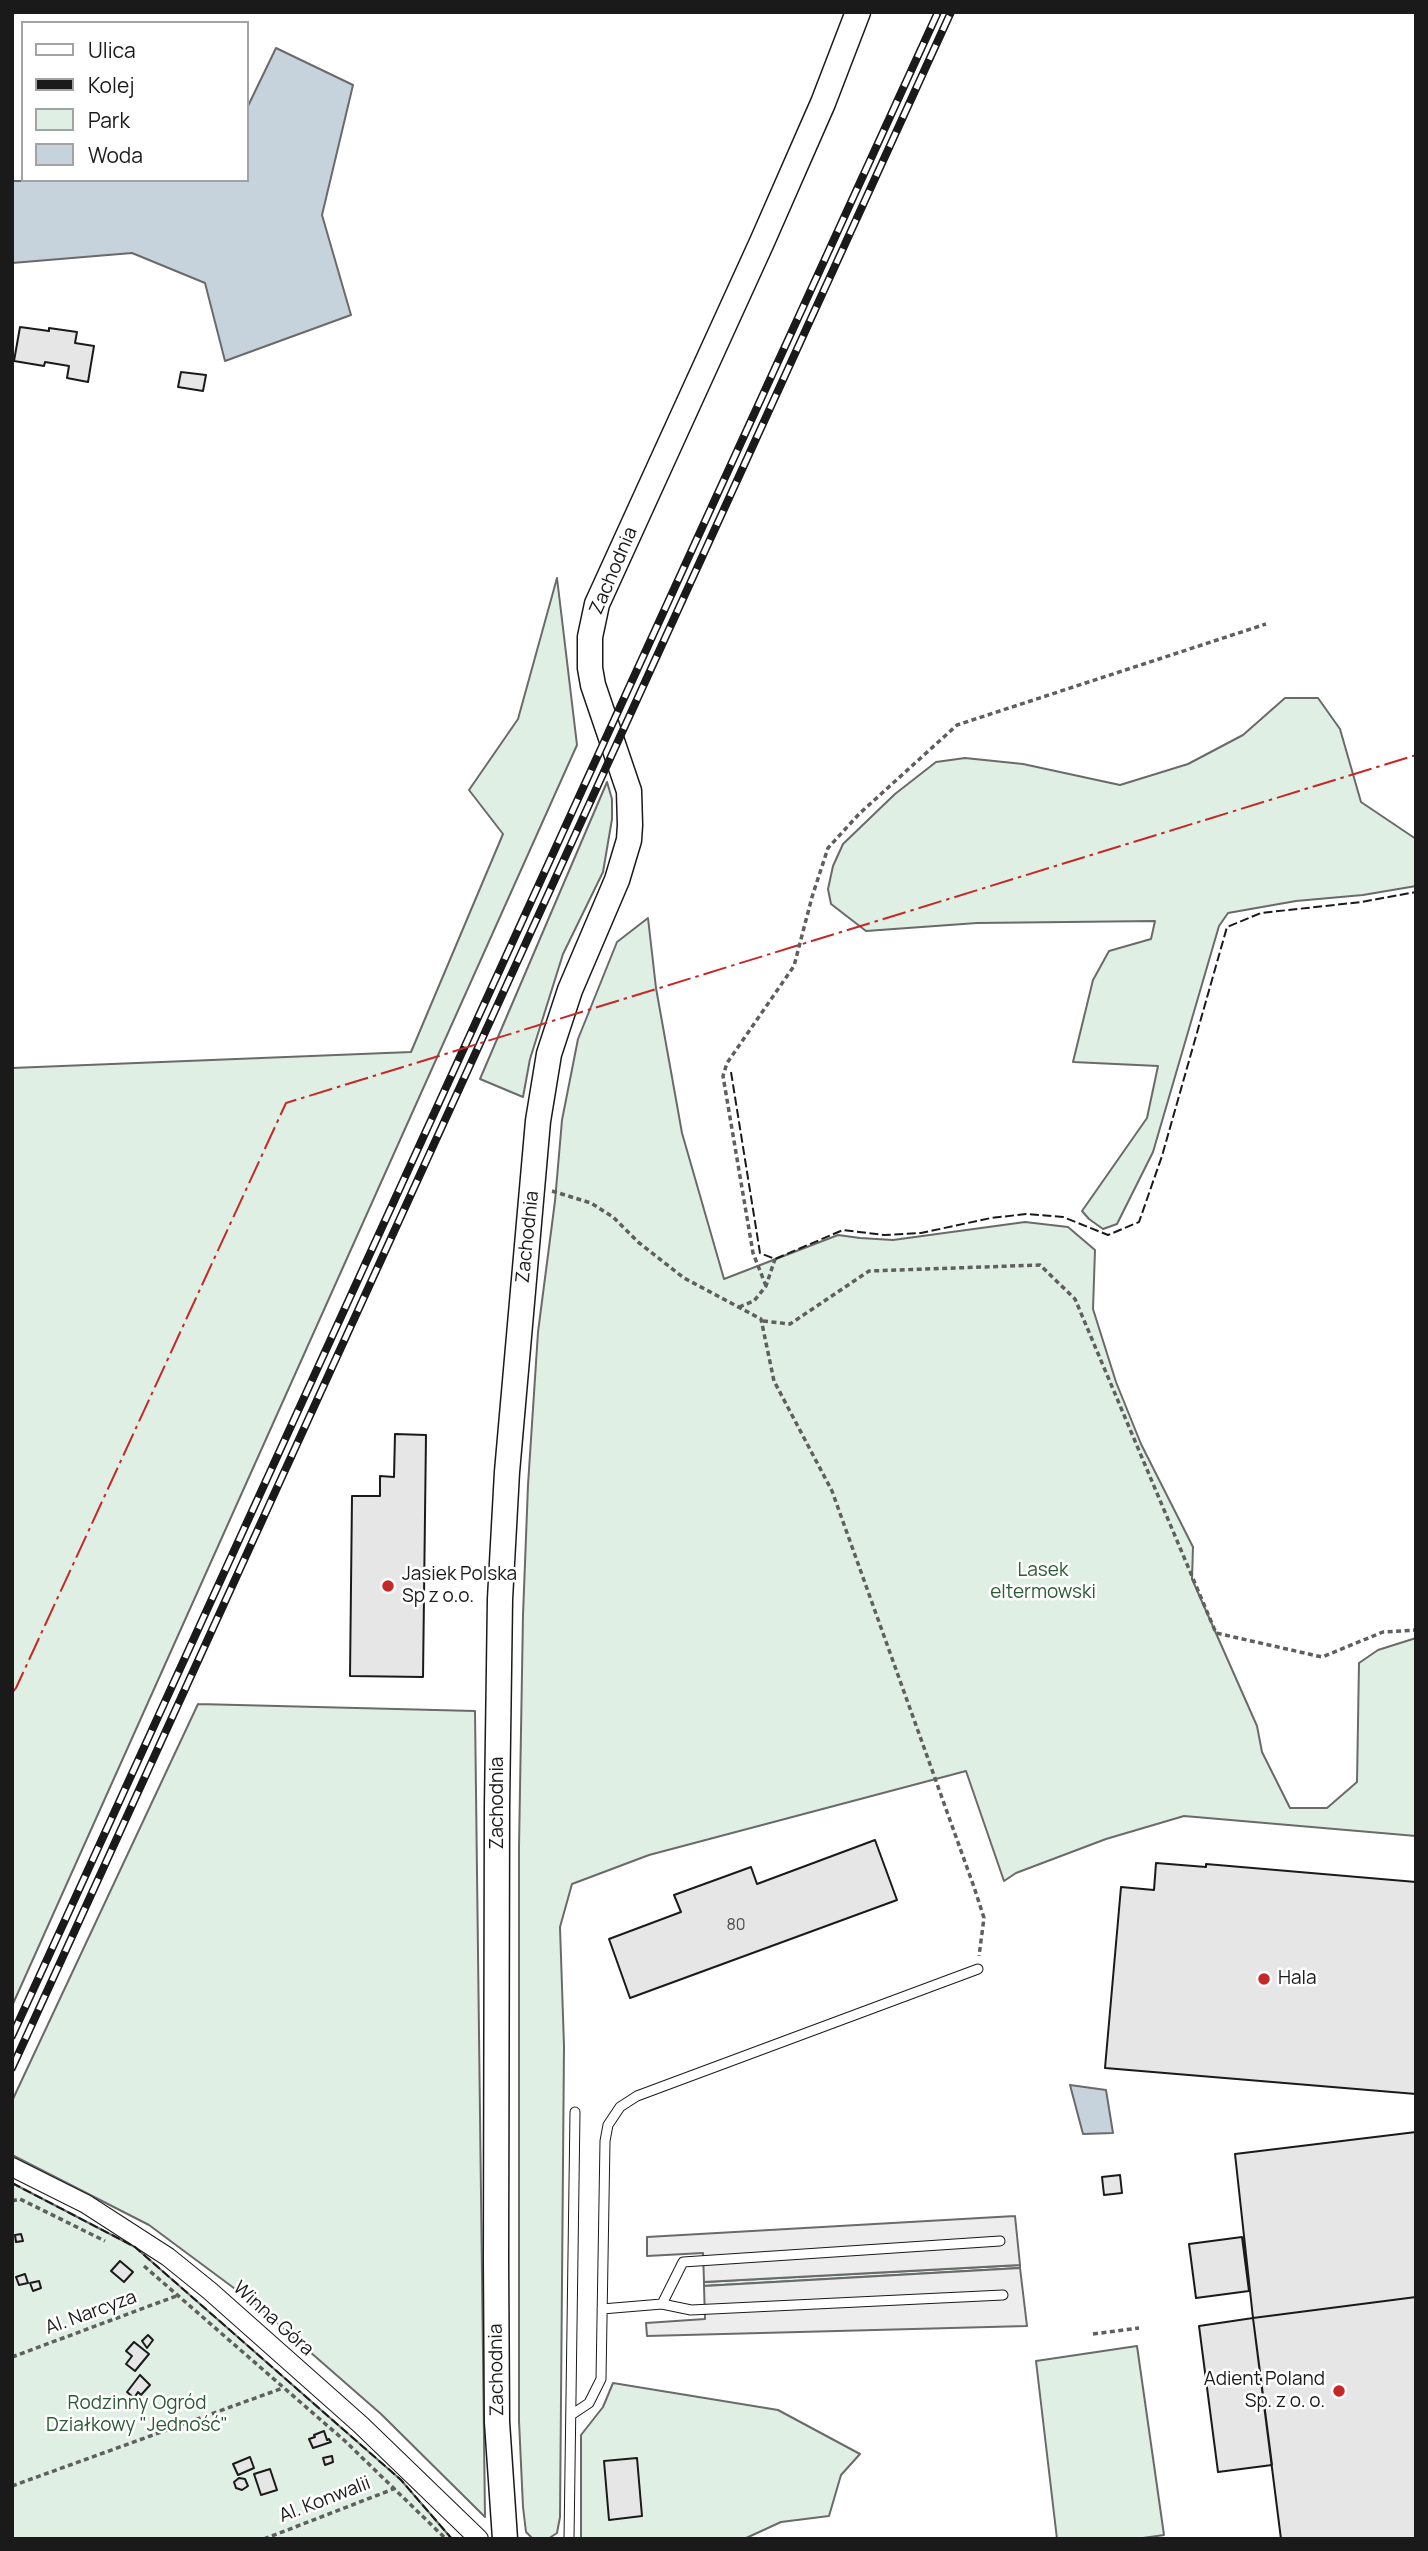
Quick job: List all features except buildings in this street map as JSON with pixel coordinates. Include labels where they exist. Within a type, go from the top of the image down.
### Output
[{"type":"street","name":"Zachodnia","points":[[505,2539],[497,2422],[496,2273],[497,1806],[500,1613],[507,1472],[540,1109],[549,1054],[570,990],[617,880],[629,840],[631,806],[629,791],[599,705],[590,668],[589,646],[594,616],[823,103],[858,12]]},
{"type":"street","name":"Winna Góra","points":[[12,2167],[86,2204],[168,2257],[361,2425],[479,2539]]},
{"type":"lane","points":[[571,2415],[589,2403],[601,2379],[605,2140],[608,2124],[620,2107],[637,2096],[978,1969]]},
{"type":"lane","points":[[569,2539],[575,2112]]},
{"type":"lane","points":[[662,2304],[683,2262],[1000,2241]]},
{"type":"lane","points":[[603,2309],[662,2304],[691,2310],[1003,2295]]},
{"type":"path","points":[[766,1286],[753,1254],[723,1076],[727,1063],[794,966],[828,848],[859,814],[957,724],[1266,624]]},
{"type":"path","points":[[533,1190],[571,1195],[591,1203],[613,1217],[684,1278],[761,1319],[774,1381],[832,1490],[984,1917],[978,1969]]},
{"type":"path","points":[[738,1307],[754,1301],[766,1286],[775,1259]]},
{"type":"path","points":[[763,1321],[790,1324],[869,1271],[1041,1265],[1075,1299],[1216,1633],[1322,1657],[1382,1632],[1416,1630]]},
{"type":"path","points":[[12,2201],[20,2199],[113,2245]]},
{"type":"path","points":[[141,2263],[345,2441],[446,2539]]},
{"type":"path","name":"Al. Narcyza","points":[[12,2357],[179,2295]]},
{"type":"path","points":[[1093,2334],[1139,2328]]},
{"type":"path","points":[[12,2486],[283,2388]]},
{"type":"path","name":"Al. Konwalii","points":[[264,2539],[396,2488]]},
{"type":"green space","points":[[557,578],[577,745],[12,2006],[12,1068],[411,1052],[503,834],[469,790],[518,719]]},
{"type":"green space","points":[[1285,698],[1318,698],[1340,729],[1361,802],[1416,839],[1416,886],[1363,895],[1296,901],[1228,913],[1219,926],[1153,1152],[1117,1224],[1103,1229],[1082,1211],[1147,1118],[1158,1066],[1073,1062],[1093,980],[1109,951],[1151,939],[1155,921],[977,923],[866,931],[831,904],[828,889],[833,866],[843,844],[895,794],[936,762],[965,758],[1023,764],[1120,785],[1188,764],[1243,735]]},
{"type":"green space","points":[[607,782],[612,799],[612,819],[603,872],[563,954],[530,1059],[523,1097],[480,1079]]},
{"type":"green space","name":"Lasek eltermowski","points":[[648,918],[656,988],[682,1133],[724,1279],[838,1235],[893,1240],[1025,1222],[1068,1227],[1095,1250],[1093,1309],[1116,1382],[1141,1444],[1193,1547],[1192,1579],[1257,1726],[1262,1752],[1290,1808],[1327,1808],[1357,1782],[1359,1663],[1378,1650],[1416,1638],[1416,1836],[1184,1816],[1106,1839],[1016,1873],[1004,1881],[966,1771],[649,1855],[572,1884],[560,1927],[564,2046],[560,2517],[557,2533],[548,2539],[533,2539],[526,2532],[523,2507],[519,2421],[519,1847],[523,1615],[538,1332],[555,1201],[562,1120],[578,1039],[617,942]]},
{"type":"green space","points":[[198,1704],[475,1711],[485,2517],[381,2414],[254,2303],[149,2225],[12,2155],[12,2101]]},
{"type":"green space","name":"Rodzinny Ogród Działkowy \"Jedność\"","points":[[12,2183],[135,2247],[401,2480],[452,2539],[12,2539]]},
{"type":"green space","points":[[1020,2265],[1020,2268],[704,2286],[704,2282]]},
{"type":"green space","points":[[1137,2346],[1164,2535],[1136,2539],[1057,2539],[1036,2361]]},
{"type":"green space","points":[[613,2383],[778,2410],[860,2454],[841,2475],[829,2516],[781,2522],[744,2539],[581,2539],[581,2435],[603,2407]]},
{"type":"shaded area","points":[[1015,2216],[1020,2265],[704,2282],[703,2253],[647,2256],[647,2237]]},
{"type":"shaded area","points":[[1020,2268],[1027,2326],[647,2336],[646,2323],[705,2319],[704,2286]]},
{"type":"water","points":[[276,48],[353,85],[322,215],[351,315],[225,361],[205,283],[132,253],[12,263],[12,181],[248,182],[248,106]]},
{"type":"water","points":[[1070,2085],[1106,2090],[1113,2133],[1083,2134]]},
{"type":"railway","points":[[12,2036],[938,12]]},
{"type":"railway","points":[[12,2068],[951,12]]},
{"type":"fence","points":[[731,1072],[760,1253],[775,1259],[843,1230],[884,1235],[921,1233],[991,1218],[1026,1214],[1063,1217],[1108,1235],[1139,1222],[1162,1156],[1227,927],[1261,913],[1361,902],[1416,892]]},
{"type":"fence","points":[[12,2183],[135,2247],[401,2480],[452,2539]]},
{"type":"power","points":[[12,1693],[286,1103],[1416,755]]},
{"type":"place","name":"Jasiek Polska Sp z o.o.","points":[[388,1586]]},
{"type":"place","name":"Hala","points":[[1264,1979]]},
{"type":"place","name":"Adient Poland Sp. z o. o.","points":[[1339,2391]]}]
